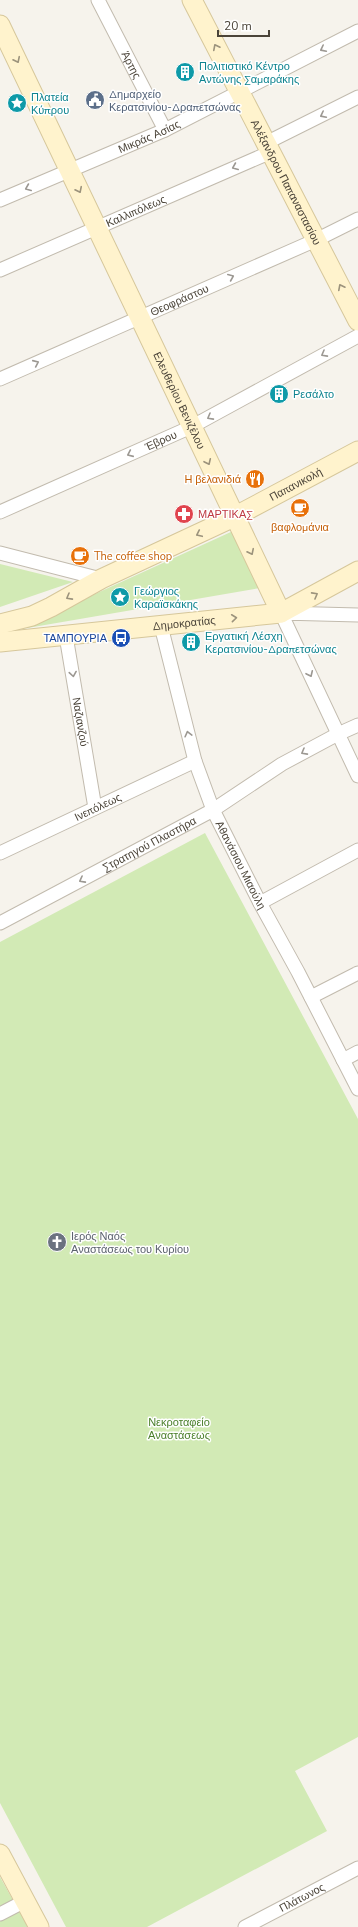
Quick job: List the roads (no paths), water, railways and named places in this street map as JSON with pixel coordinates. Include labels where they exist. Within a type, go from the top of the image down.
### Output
[{"type":"street","name":"Άρτης","points":[[98,0],[165,130]]},
{"type":"street","name":"Αλέξανδρου Παπαναστασίου","points":[[192,0],[358,322]]},
{"type":"street","name":"Ελευθερίου Βενιζέλου","points":[[0,25],[358,776]]},
{"type":"street","name":"Μικράς Ασίας","points":[[0,200],[165,130],[358,32]]},
{"type":"street","name":"Καλλιπόλεως","points":[[0,270],[96,228],[268,148],[358,97]]},
{"type":"street","name":"Θεοφράστου","points":[[0,379],[316,240],[358,219]]},
{"type":"street","name":"Έβρου","points":[[0,512],[191,427],[358,336]]},
{"type":"street","name":"Παπανικολή","points":[[234,517],[358,451]]},
{"type":"street","points":[[0,624],[32,616],[101,579],[234,517]]},
{"type":"street","points":[[0,553],[101,579]]},
{"type":"street","name":"Δημοκρατίας","points":[[0,642],[281,614],[358,571]]},
{"type":"street","points":[[281,614],[358,615]]},
{"type":"street","name":"Αθανάσιου Μιαούλη","points":[[161,626],[195,761],[213,810],[358,1089]]},
{"type":"street","name":"Ναζιανζού","points":[[66,636],[95,808]]},
{"type":"street","name":"Στρατηγού Πλαστήρα","points":[[0,923],[213,810],[282,764],[358,725]]},
{"type":"street","name":"Ινεπόλεως","points":[[0,853],[195,761]]},
{"type":"street","points":[[260,903],[358,850]]},
{"type":"street","points":[[311,997],[358,973]]},
{"type":"street","points":[[343,1060],[358,1052]]},
{"type":"street","points":[[0,1854],[39,1927]]},
{"type":"street","name":"Πλάτωνος","points":[[245,1927],[267,1922],[358,1868]]},
{"type":"street","points":[[0,1914],[25,1901]]},
{"type":"place","name":"Πολιτιστικό Κέντρο Αντώνης Σαμαράκης","points":[[185,72]]},
{"type":"place","name":"Δημαρχείο Κερατσινίου-Δραπετσώνας","points":[[95,100]]},
{"type":"place","name":"Πλατεία Κύπρου","points":[[17,103]]},
{"type":"place","name":"Ρεσάλτο","points":[[279,394]]},
{"type":"place","name":"Η βελανιδιά","points":[[255,479]]},
{"type":"place","name":"βαφλομάνια","points":[[300,508]]},
{"type":"place","name":"ΜΑΡΤΙΚΑΣ","points":[[184,514]]},
{"type":"place","name":"The coffee shop","points":[[80,556]]},
{"type":"place","name":"Γεώργιος Καραϊσκάκης","points":[[120,597]]},
{"type":"place","name":"ΤΑΜΠΟΥΡΙΑ","points":[[121,638]]},
{"type":"place","name":"Εργατική Λέσχη Κερατσινίου-Δραπετσώνας","points":[[191,642]]},
{"type":"place","name":"Ιερός Ναός Αναστάσεως του Κυρίου","points":[[57,1242]]},
{"type":"park label","name":"Νεκροταφείο Αναστάσεως","points":[[179,1428]]}]
